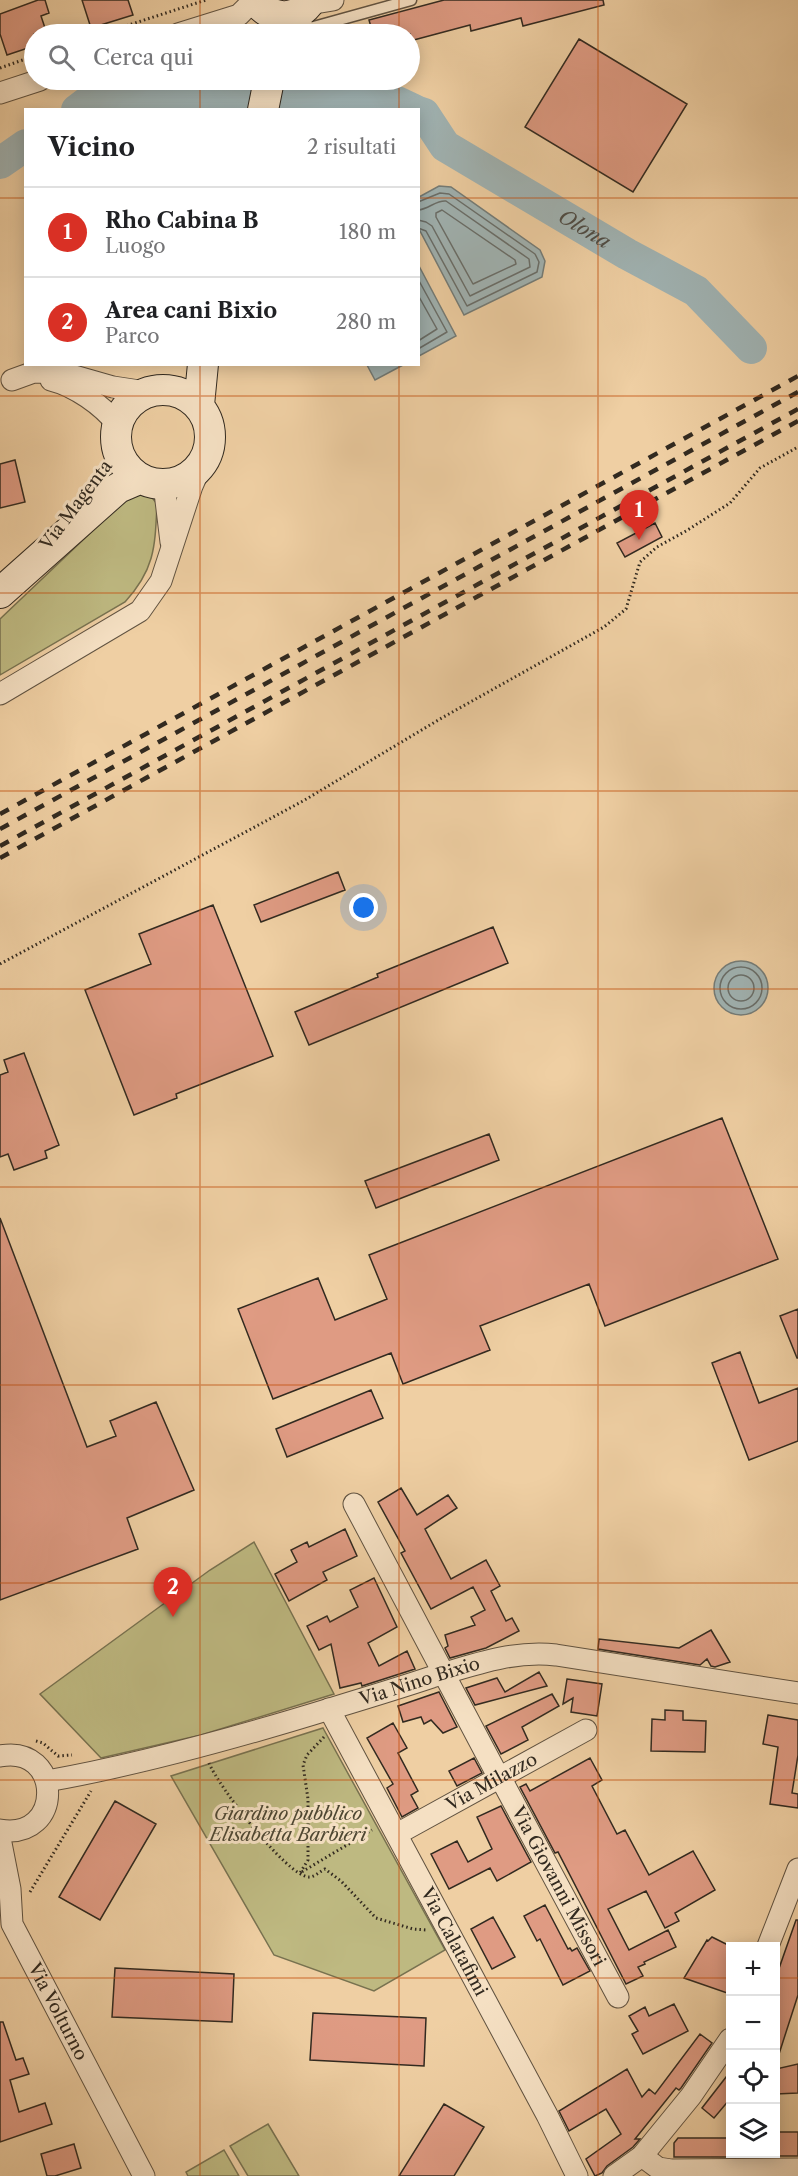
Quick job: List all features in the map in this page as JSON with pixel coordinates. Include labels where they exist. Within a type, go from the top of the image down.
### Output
[{"type":"street","points":[[210,24],[239,15],[286,12]]},
{"type":"street","points":[[0,93],[24,85]]},
{"type":"street","points":[[117,437],[130,403],[157,391],[185,366]]},
{"type":"street","points":[[199,405],[203,366]]},
{"type":"street","points":[[0,694],[140,611],[161,581],[171,546],[200,468],[208,454],[211,437],[208,422],[199,405],[188,396],[113,387],[63,373],[34,372],[6,382]]},
{"type":"street","points":[[6,382],[36,378],[54,380],[74,389],[110,415],[127,468],[152,482],[181,481],[200,468]]},
{"type":"street","name":"Via Magenta","points":[[34,561],[100,475],[117,437]]},
{"type":"street","points":[[152,482],[167,518],[171,546]]},
{"type":"street","name":"Via Magenta","points":[[0,593],[118,488],[152,482]]},
{"type":"street","name":"Via Giovanni Missori","points":[[354,1504],[442,1674],[618,1997]]},
{"type":"street","name":"Via Nino Bixio","points":[[47,1781],[94,1773],[205,1745],[507,1656],[539,1653],[798,1693]]},
{"type":"street","name":"Via Calatafimi","points":[[329,1709],[542,2105],[577,2176]]},
{"type":"street","name":"Via Milazzo","points":[[393,1827],[500,1778],[586,1730]]},
{"type":"street","points":[[0,1756],[13,1754],[24,1757],[42,1771],[47,1781],[47,1802],[44,1812],[37,1820],[19,1830],[0,1830]]},
{"type":"street","name":"Via Volturno","points":[[0,1838],[10,1888],[12,1924],[144,2176]]},
{"type":"street","points":[[770,1942],[798,1869]]},
{"type":"street","points":[[614,2176],[642,2156],[697,2088],[726,2045]]},
{"type":"street","points":[[642,2156],[658,2168],[671,2170],[798,2169]]},
{"type":"lane","points":[[324,24],[411,0]]},
{"type":"lane","points":[[286,12],[304,24]]},
{"type":"path","points":[[132,24],[206,0]]},
{"type":"path","points":[[0,68],[24,60]]},
{"type":"path","points":[[0,964],[303,801],[440,719],[604,627],[626,609],[640,562],[644,557],[730,503],[760,468],[798,447]]},
{"type":"path","points":[[300,1873],[309,1860],[308,1799],[303,1765],[307,1755],[325,1736],[341,1730]]},
{"type":"path","points":[[205,1745],[214,1775],[262,1838],[283,1860],[300,1873],[312,1877],[325,1869],[341,1881],[371,1914],[381,1920],[424,1931],[444,1922]]},
{"type":"path","points":[[300,1873],[393,1827]]},
{"type":"green space","points":[[140,494],[150,495],[157,504],[152,557],[135,590],[125,602],[0,675],[0,619],[127,498]]},
{"type":"green space","points":[[254,1542],[334,1694],[201,1735],[101,1758],[40,1694],[210,1570]]},
{"type":"green space","name":"Giardino pubblico Elisabetta Barbieri","points":[[323,1728],[445,1950],[374,1991],[274,1955],[171,1776]]},
{"type":"green space","points":[[268,2124],[299,2176],[248,2176],[230,2146]]},
{"type":"green space","points":[[224,2150],[239,2176],[188,2176],[186,2172]]},
{"type":"water","points":[[439,186],[451,187],[540,250],[545,261],[542,277],[464,315],[420,231],[420,196]]},
{"type":"water","points":[[420,268],[456,336],[420,355]]},
{"type":"water","points":[[368,366],[401,366],[375,380]]},
{"type":"water","points":[[741,961],[751,963],[760,969],[766,978],[768,988],[766,998],[760,1007],[751,1013],[741,1015],[731,1013],[722,1007],[716,998],[714,988],[716,978],[722,969],[731,963]]},
{"type":"building","points":[[38,0],[45,0],[49,13],[41,16],[44,24],[24,24],[24,49],[7,55],[0,34],[0,14]]},
{"type":"building","points":[[82,0],[128,0],[133,15],[104,24],[90,24]]},
{"type":"building","points":[[444,0],[603,0],[604,5],[523,26],[521,18],[471,31],[470,25],[420,38],[420,24],[370,24],[369,20]]},
{"type":"building","points":[[579,39],[687,104],[633,192],[525,127]]},
{"type":"building","points":[[15,460],[25,502],[0,508],[0,464]]},
{"type":"building","points":[[655,523],[662,537],[625,557],[617,543]]},
{"type":"building","points":[[338,872],[345,890],[261,922],[254,905]]},
{"type":"building","points":[[213,905],[273,1056],[176,1094],[177,1098],[134,1115],[85,990],[151,964],[139,934]]},
{"type":"building","points":[[493,927],[508,963],[309,1045],[295,1012],[378,977],[377,974]]},
{"type":"building","points":[[24,1053],[59,1145],[45,1151],[47,1158],[14,1170],[8,1154],[0,1157],[0,1075],[8,1072],[4,1060]]},
{"type":"building","points":[[722,1118],[778,1259],[605,1326],[589,1284],[480,1326],[490,1350],[403,1384],[391,1353],[273,1399],[238,1309],[318,1278],[335,1320],[387,1299],[369,1255]]},
{"type":"building","points":[[489,1134],[499,1160],[376,1208],[365,1181]]},
{"type":"building","points":[[0,1218],[87,1447],[116,1436],[110,1421],[156,1402],[194,1490],[127,1518],[138,1549],[0,1600]]},
{"type":"building","points":[[798,1309],[798,1358],[797,1358],[780,1316]]},
{"type":"building","points":[[740,1352],[759,1403],[798,1388],[798,1441],[749,1460],[712,1363]]},
{"type":"building","points":[[371,1390],[383,1418],[287,1457],[276,1429]]},
{"type":"building","points":[[401,1488],[417,1515],[448,1495],[457,1508],[425,1529],[451,1579],[486,1560],[500,1586],[491,1591],[506,1621],[512,1618],[519,1631],[486,1648],[450,1658],[445,1648],[448,1646],[445,1635],[475,1625],[471,1617],[485,1610],[473,1587],[431,1609],[401,1553],[405,1551],[378,1502]]},
{"type":"building","points":[[345,1529],[357,1556],[323,1572],[327,1580],[289,1601],[275,1574],[297,1562],[291,1550],[307,1542],[309,1547]]},
{"type":"building","points":[[374,1578],[397,1627],[368,1643],[379,1666],[407,1651],[415,1669],[362,1686],[361,1683],[340,1688],[331,1644],[319,1650],[307,1626],[327,1616],[330,1622],[358,1607],[350,1590]]},
{"type":"building","points":[[711,1630],[730,1662],[715,1667],[711,1666],[707,1659],[700,1665],[598,1649],[599,1639],[679,1648]]},
{"type":"building","points":[[539,1672],[547,1686],[475,1705],[466,1688],[497,1678],[505,1692]]},
{"type":"building","points":[[567,1679],[602,1684],[597,1716],[571,1712],[573,1698],[563,1704]]},
{"type":"building","points":[[439,1692],[457,1727],[443,1733],[431,1720],[424,1724],[421,1717],[403,1722],[398,1706]]},
{"type":"building","points":[[552,1694],[559,1706],[522,1727],[528,1740],[501,1754],[486,1726]]},
{"type":"building","points":[[665,1710],[683,1711],[683,1720],[706,1721],[705,1752],[651,1751],[652,1719],[665,1720]]},
{"type":"building","points":[[768,1715],[798,1720],[798,1755],[792,1793],[798,1794],[798,1808],[770,1804],[778,1747],[763,1744]]},
{"type":"building","points":[[393,1723],[407,1748],[398,1753],[418,1791],[411,1795],[418,1808],[402,1817],[387,1788],[393,1784],[367,1738]]},
{"type":"building","points":[[474,1758],[482,1773],[457,1786],[449,1771]]},
{"type":"building","points":[[590,1758],[602,1780],[592,1786],[617,1834],[625,1830],[649,1875],[693,1851],[715,1890],[675,1913],[679,1921],[665,1928],[646,1891],[608,1909],[629,1950],[668,1930],[676,1947],[644,1962],[645,1964],[638,1967],[643,1976],[626,1984],[558,1852],[555,1853],[520,1787],[526,1784],[530,1791]]},
{"type":"building","points":[[115,1801],[156,1824],[100,1920],[59,1897]]},
{"type":"building","points":[[501,1806],[531,1862],[497,1881],[490,1868],[449,1889],[431,1854],[457,1841],[468,1862],[492,1849],[477,1817]]},
{"type":"building","points":[[545,1905],[568,1949],[572,1951],[577,1948],[590,1971],[563,1985],[540,1939],[537,1941],[524,1916]]},
{"type":"building","points":[[493,1917],[515,1957],[492,1969],[471,1929]]},
{"type":"building","points":[[796,1920],[798,1920],[798,1995],[780,2051],[780,1996],[780,1966]]},
{"type":"building","points":[[712,1937],[726,1944],[726,1993],[684,1978]]},
{"type":"building","points":[[115,1968],[234,1974],[232,2022],[112,2017]]},
{"type":"building","points":[[674,2004],[688,2031],[643,2054],[632,2034],[638,2031],[629,2016],[645,2007],[649,2016]]},
{"type":"building","points":[[313,2013],[426,2018],[424,2066],[310,2060]]},
{"type":"building","points":[[0,2022],[3,2022],[16,2060],[23,2058],[29,2074],[10,2080],[19,2112],[45,2103],[52,2124],[0,2142]]},
{"type":"building","points":[[700,2034],[712,2043],[681,2088],[679,2090],[676,2088],[635,2139],[640,2139],[633,2147],[607,2166],[602,2173],[595,2176],[586,2159],[621,2134],[606,2109],[569,2131],[559,2111],[627,2069],[642,2097],[649,2089],[655,2094]]},
{"type":"building","points":[[798,2064],[798,2093],[780,2094],[780,2068]]},
{"type":"building","points":[[726,2077],[726,2104],[714,2118],[702,2108]]},
{"type":"building","points":[[444,2104],[484,2127],[454,2176],[399,2176]]},
{"type":"building","points":[[780,2132],[798,2132],[798,2156],[780,2156]]},
{"type":"building","points":[[678,2138],[726,2138],[726,2157],[674,2157],[674,2143]]},
{"type":"building","points":[[74,2144],[81,2168],[55,2176],[47,2176],[41,2154]]},
{"type":"waterway","name":"Olona","points":[[80,108],[93,98],[397,102],[410,108]]},
{"type":"waterway","name":"Olona","points":[[420,113],[424,114],[445,146],[627,254],[696,291],[751,348]]},
{"type":"waterway","name":"Olona","points":[[0,163],[24,146]]},
{"type":"railway","points":[[0,814],[798,376]]},
{"type":"railway","points":[[0,829],[798,392]]},
{"type":"railway","points":[[0,846],[798,409]]},
{"type":"railway","points":[[0,858],[798,421]]},
{"type":"place","name":"Rho Cabina B","points":[[639,540]]},
{"type":"place","name":"Area cani Bixio","points":[[173,1617]]}]
